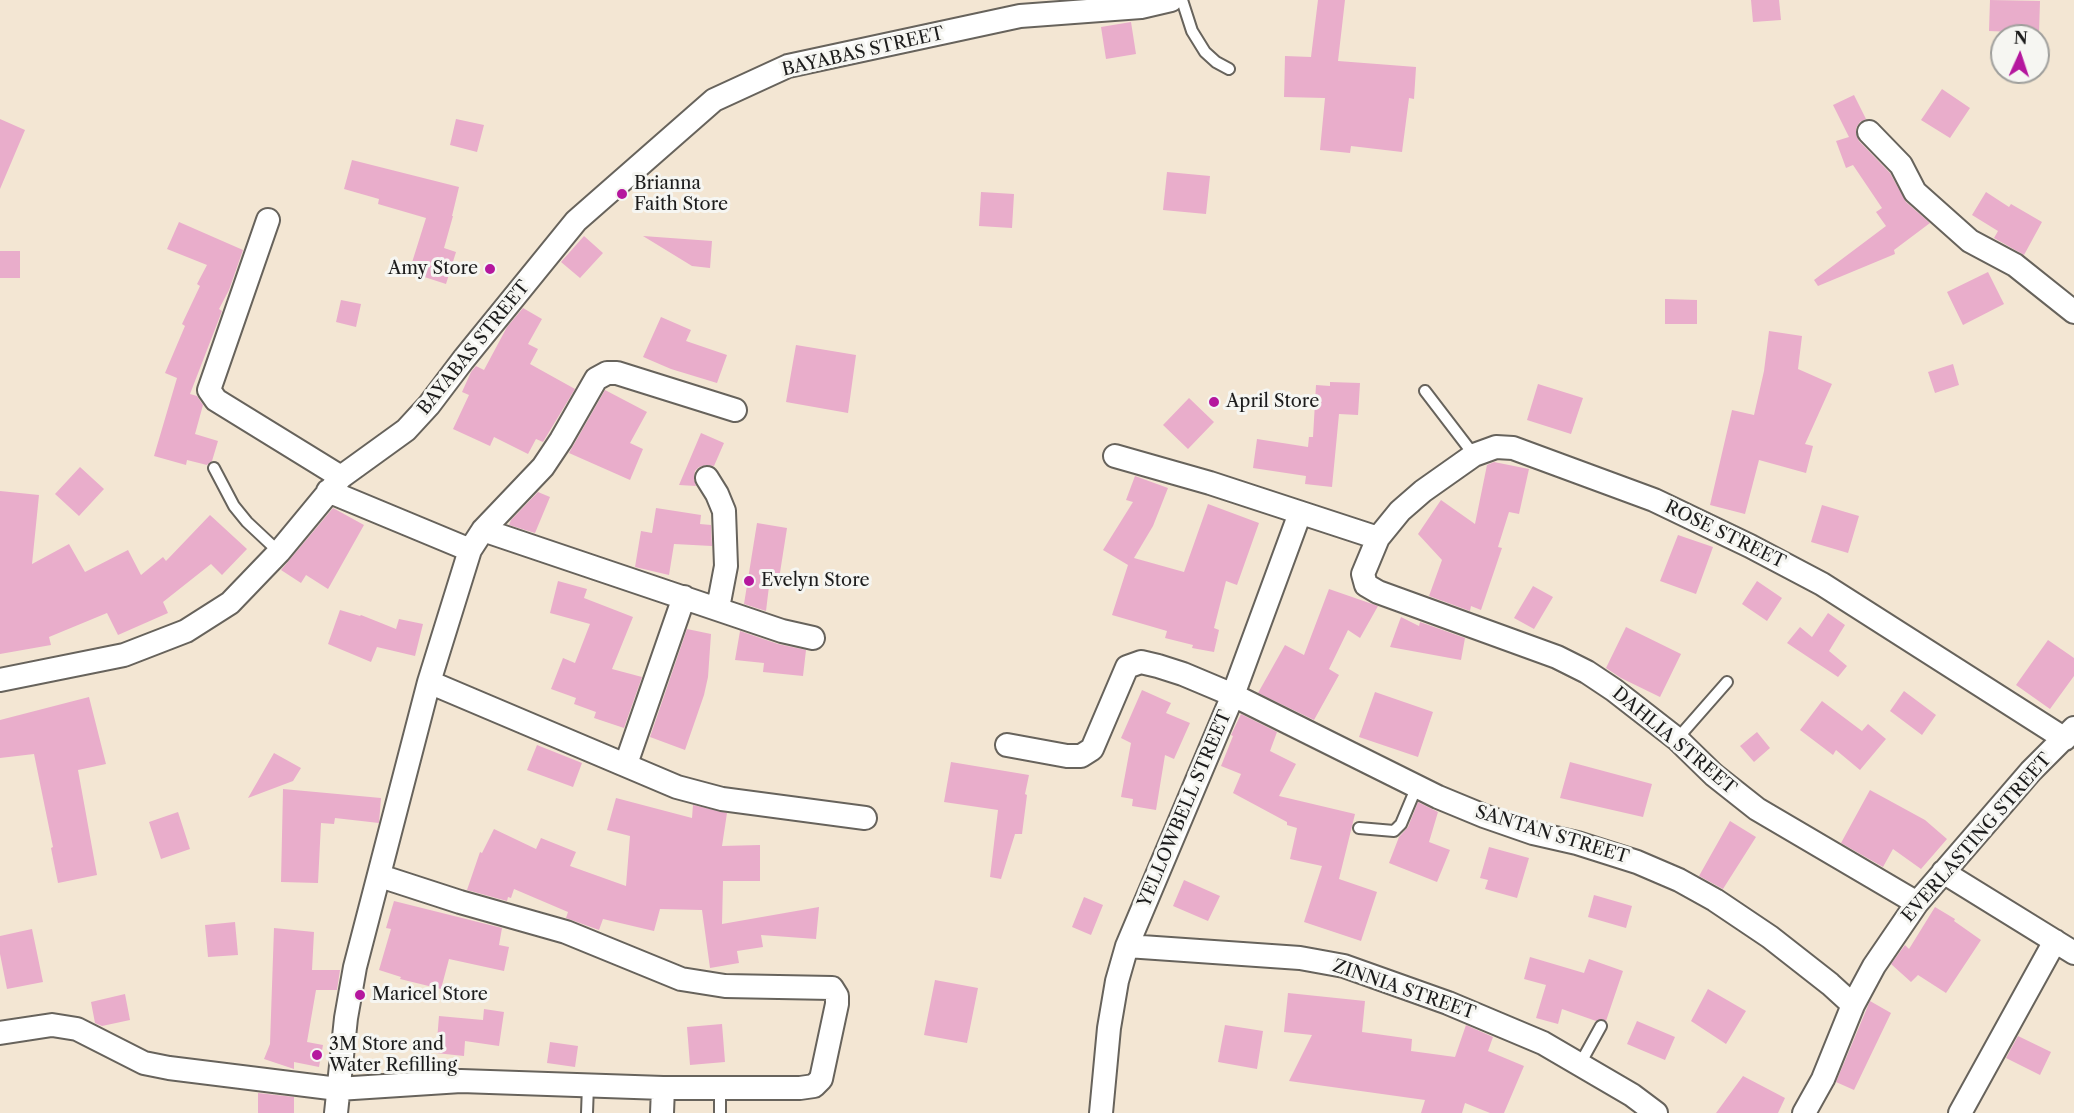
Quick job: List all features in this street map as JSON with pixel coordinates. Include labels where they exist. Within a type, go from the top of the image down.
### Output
[{"type":"street","name":"BAYABAS STREET","points":[[0,680],[124,655],[186,631],[230,603],[279,552],[335,484],[406,430],[429,405],[576,221],[714,100],[788,66],[1020,16],[1141,7],[1171,0]]},
{"type":"street","points":[[1869,132],[1900,165],[1915,192],[1970,242],[2015,265],[2074,312]]},
{"type":"street","points":[[268,220],[209,390],[216,400],[335,484],[470,550]]},
{"type":"street","points":[[336,1113],[346,1018],[355,967],[429,682],[470,550],[483,530],[543,467],[596,379],[607,373],[617,373],[735,410]]},
{"type":"street","name":"ROSE STREET","points":[[1378,538],[1400,511],[1423,491],[1474,455],[1496,447],[1513,448],[1654,500],[1750,546],[1822,584],[2069,733]]},
{"type":"street","points":[[1115,456],[1210,483],[1378,538]]},
{"type":"street","points":[[707,478],[724,511],[726,566],[718,608]]},
{"type":"street","name":"YELLOWBELL STREET","points":[[1101,1113],[1109,1028],[1117,981],[1127,946],[1233,695],[1300,513]]},
{"type":"street","points":[[483,530],[782,631],[813,638]]},
{"type":"street","name":"DAHLIA STREET","points":[[1378,538],[1363,574],[1366,585],[1378,592],[1557,657],[1587,672],[1677,739],[1714,776],[1757,809],[1917,903]]},
{"type":"street","points":[[626,764],[684,597]]},
{"type":"street","name":"SANTAN STREET","points":[[1007,745],[1067,756],[1081,756],[1092,749],[1127,667],[1141,662],[1183,674],[1233,695],[1417,786],[1484,816],[1533,833],[1577,843],[1637,862],[1679,880],[1770,937],[1853,1005]]},
{"type":"street","points":[[429,682],[677,787],[722,799],[865,818]]},
{"type":"street","name":"EVERLASTING STREET","points":[[1804,1113],[1823,1079],[1853,1005],[1874,966],[1917,903],[2031,771],[2069,733]]},
{"type":"street","points":[[1944,872],[2065,947],[1960,1113]]},
{"type":"street","points":[[0,1033],[52,1025],[77,1029],[144,1063],[338,1089],[461,1081],[720,1088],[814,1086],[821,1079],[837,1004],[837,996],[831,988],[725,986],[681,979],[566,932],[460,902],[380,876]]},
{"type":"street","name":"ZINNIA STREET","points":[[1127,946],[1300,958],[1344,966],[1459,1007],[1543,1043],[1632,1095],[1656,1113]]},
{"type":"street","points":[[662,1113],[663,1088]]},
{"type":"lane","points":[[1182,0],[1192,32],[1205,52],[1216,62],[1229,69]]},
{"type":"lane","points":[[1425,391],[1474,455]]},
{"type":"lane","points":[[214,468],[234,506],[247,522],[279,552]]},
{"type":"lane","points":[[1677,739],[1727,682]]},
{"type":"lane","points":[[1359,828],[1394,831],[1401,824],[1417,786]]},
{"type":"lane","points":[[1580,1064],[1601,1026]]},
{"type":"lane","points":[[586,1113],[588,1085]]},
{"type":"lane","points":[[720,1088],[720,1113]]},
{"type":"building","points":[[1318,0],[1345,0],[1338,61],[1416,67],[1414,99],[1409,98],[1402,152],[1351,146],[1350,153],[1320,150],[1325,98],[1284,97],[1285,56],[1311,57]]},
{"type":"building","points":[[1751,0],[1779,0],[1781,20],[1753,22]]},
{"type":"building","points":[[1990,0],[2040,1],[2039,24],[1990,24],[1989,31]]},
{"type":"building","points":[[1131,22],[1136,54],[1106,59],[1101,27]]},
{"type":"building","points":[[1942,89],[1970,108],[1950,138],[1921,120]]},
{"type":"building","points":[[1854,95],[1866,119],[1856,128],[1859,141],[1890,173],[1906,202],[1930,223],[1894,250],[1895,254],[1818,286],[1814,280],[1886,226],[1876,212],[1882,208],[1853,165],[1846,168],[1836,141],[1849,137],[1833,105]]},
{"type":"building","points":[[0,119],[25,130],[0,189]]},
{"type":"building","points":[[456,119],[484,125],[477,152],[450,145]]},
{"type":"building","points":[[352,160],[459,187],[444,248],[456,252],[446,284],[409,272],[426,218],[378,204],[379,199],[344,189]]},
{"type":"building","points":[[1167,172],[1210,176],[1206,214],[1163,210]]},
{"type":"building","points":[[981,192],[1014,194],[1012,228],[979,226]]},
{"type":"building","points":[[1986,192],[2009,207],[2011,204],[2042,222],[2024,255],[1994,238],[1998,231],[1972,215]]},
{"type":"building","points":[[179,222],[243,250],[229,290],[219,309],[222,311],[190,394],[197,396],[203,405],[195,434],[218,441],[212,461],[207,465],[187,460],[186,465],[154,456],[177,378],[165,373],[185,326],[182,324],[200,286],[197,284],[207,265],[167,249]]},
{"type":"building","points":[[584,236],[603,253],[580,278],[561,262]]},
{"type":"building","points":[[643,236],[712,241],[710,268],[692,266]]},
{"type":"building","points":[[0,251],[20,251],[20,278],[0,278]]},
{"type":"building","points":[[1988,272],[2004,304],[1963,325],[1947,292]]},
{"type":"building","points":[[1665,299],[1697,300],[1697,324],[1665,324]]},
{"type":"building","points":[[341,300],[361,304],[356,327],[336,322]]},
{"type":"building","points":[[523,308],[542,319],[528,344],[538,349],[530,364],[575,389],[543,442],[536,439],[528,454],[494,437],[490,446],[453,429],[469,395],[462,392],[471,372],[476,366],[484,370],[507,327]]},
{"type":"building","points":[[661,317],[691,330],[686,341],[727,355],[717,383],[671,369],[643,357]]},
{"type":"building","points":[[1769,331],[1802,336],[1798,369],[1832,384],[1805,444],[1813,446],[1806,473],[1759,460],[1745,514],[1710,505],[1732,410],[1754,415],[1764,371]]},
{"type":"building","points":[[796,345],[856,355],[848,413],[786,402]]},
{"type":"building","points":[[1953,364],[1959,385],[1935,393],[1928,372]]},
{"type":"building","points":[[1330,382],[1360,383],[1358,415],[1339,414],[1332,487],[1305,484],[1306,476],[1253,468],[1257,439],[1308,447],[1309,437],[1313,437],[1316,385],[1330,386]]},
{"type":"building","points":[[1538,384],[1583,398],[1571,434],[1527,420]]},
{"type":"building","points":[[605,390],[647,412],[630,443],[643,449],[630,480],[569,453]]},
{"type":"building","points":[[1189,398],[1214,422],[1188,449],[1163,425]]},
{"type":"building","points":[[701,433],[724,443],[714,466],[706,465],[695,471],[696,486],[679,485]]},
{"type":"building","points":[[1494,462],[1529,469],[1519,514],[1509,512],[1498,547],[1502,548],[1481,610],[1471,606],[1470,611],[1429,596],[1442,560],[1418,534],[1441,500],[1475,524],[1487,465]]},
{"type":"building","points":[[80,467],[104,489],[79,516],[55,494]]},
{"type":"building","points":[[1135,476],[1168,488],[1153,526],[1134,558],[1184,572],[1208,504],[1259,523],[1237,585],[1226,581],[1214,628],[1219,630],[1214,652],[1192,648],[1193,645],[1165,638],[1167,631],[1112,615],[1128,565],[1103,550],[1133,502],[1126,500]]},
{"type":"building","points":[[0,491],[39,495],[32,564],[69,544],[85,572],[128,550],[141,575],[163,557],[166,561],[210,515],[247,549],[222,575],[211,564],[163,602],[168,613],[118,635],[107,613],[49,637],[51,645],[0,654]]},
{"type":"building","points":[[538,492],[550,497],[535,533],[509,525],[511,520]]},
{"type":"building","points":[[1822,505],[1859,516],[1848,553],[1811,542]]},
{"type":"building","points":[[333,508],[364,525],[328,589],[306,575],[301,583],[281,570]]},
{"type":"building","points":[[656,508],[701,515],[700,524],[711,525],[712,546],[674,544],[669,575],[635,567],[641,531],[652,533]]},
{"type":"building","points":[[757,523],[787,528],[779,579],[770,578],[766,611],[744,604]]},
{"type":"building","points":[[1678,535],[1713,547],[1696,594],[1660,581]]},
{"type":"building","points":[[558,581],[587,589],[584,598],[633,617],[612,669],[642,677],[624,728],[594,718],[596,712],[574,704],[576,698],[551,689],[563,658],[575,663],[590,624],[550,613]]},
{"type":"building","points":[[1757,581],[1782,598],[1767,621],[1742,604]]},
{"type":"building","points":[[1533,586],[1553,597],[1534,629],[1514,618]]},
{"type":"building","points":[[1329,589],[1378,606],[1360,638],[1348,630],[1329,669],[1339,675],[1314,720],[1258,693],[1285,645],[1304,655]]},
{"type":"building","points":[[340,610],[361,615],[396,629],[399,619],[423,624],[415,656],[377,647],[371,662],[328,644]]},
{"type":"building","points":[[1828,613],[1845,625],[1829,651],[1847,666],[1838,677],[1787,643],[1800,627],[1812,637]]},
{"type":"building","points":[[1401,617],[1419,626],[1420,622],[1465,638],[1461,660],[1390,647]]},
{"type":"building","points":[[1626,627],[1681,654],[1660,697],[1606,668]]},
{"type":"building","points":[[687,629],[711,634],[708,677],[704,695],[685,750],[650,737]]},
{"type":"building","points":[[740,631],[778,644],[806,650],[803,676],[763,672],[764,663],[735,660]]},
{"type":"building","points":[[2048,640],[2074,658],[2074,676],[2050,709],[2016,685]]},
{"type":"building","points":[[1142,690],[1171,703],[1166,713],[1190,723],[1174,759],[1165,755],[1156,810],[1132,806],[1133,799],[1121,797],[1131,743],[1121,738]]},
{"type":"building","points":[[1904,691],[1936,715],[1922,735],[1890,711]]},
{"type":"building","points":[[1375,692],[1433,712],[1418,757],[1359,737]]},
{"type":"building","points":[[89,697],[106,764],[78,770],[97,875],[58,883],[34,754],[0,758],[0,720]]},
{"type":"building","points":[[1822,701],[1862,731],[1868,724],[1886,739],[1860,770],[1836,750],[1833,755],[1800,730]]},
{"type":"building","points":[[1241,714],[1277,732],[1270,751],[1296,764],[1279,796],[1355,814],[1339,879],[1377,892],[1361,941],[1304,922],[1322,866],[1290,859],[1297,828],[1287,825],[1287,822],[1233,793],[1241,774],[1221,766]]},
{"type":"building","points":[[1757,732],[1770,748],[1754,762],[1740,746]]},
{"type":"building","points":[[537,745],[582,763],[573,787],[527,770]]},
{"type":"building","points":[[274,753],[301,768],[293,781],[248,798]]},
{"type":"building","points":[[951,762],[1029,775],[1022,834],[1015,834],[1001,879],[990,877],[998,810],[944,802]]},
{"type":"building","points":[[1570,762],[1652,784],[1643,817],[1560,798]]},
{"type":"building","points":[[283,789],[381,798],[379,823],[335,818],[334,824],[321,823],[318,883],[281,882]]},
{"type":"building","points":[[1870,790],[1925,820],[1947,839],[1921,869],[1893,849],[1883,867],[1841,843]]},
{"type":"building","points":[[616,798],[692,818],[693,805],[727,813],[722,846],[760,845],[760,881],[723,881],[722,924],[819,907],[816,939],[761,935],[763,947],[737,951],[739,963],[710,968],[702,910],[660,909],[654,931],[603,919],[599,930],[566,918],[568,912],[514,889],[511,898],[508,897],[507,901],[467,890],[480,852],[482,853],[494,829],[536,849],[541,838],[576,852],[570,866],[626,886],[630,836],[607,830]]},
{"type":"building","points":[[1418,802],[1438,812],[1429,842],[1450,850],[1437,882],[1389,863],[1399,837],[1408,827]]},
{"type":"building","points":[[178,812],[190,849],[161,859],[149,822]]},
{"type":"building","points":[[1730,821],[1756,837],[1723,889],[1699,876]]},
{"type":"building","points":[[1489,847],[1529,858],[1517,898],[1485,889],[1488,880],[1480,878]]},
{"type":"building","points":[[1184,880],[1220,896],[1208,921],[1173,906]]},
{"type":"building","points":[[1594,895],[1632,906],[1626,928],[1588,917]]},
{"type":"building","points":[[1084,897],[1103,905],[1091,935],[1072,927]]},
{"type":"building","points":[[394,901],[502,928],[499,945],[509,947],[504,971],[449,959],[441,989],[400,979],[401,977],[379,970],[391,929],[386,928]]},
{"type":"building","points":[[1935,907],[1955,919],[1954,921],[1981,940],[1946,993],[1918,975],[1911,982],[1891,964],[1905,945],[1909,949]]},
{"type":"building","points":[[235,922],[238,955],[208,957],[205,925]]},
{"type":"building","points":[[274,928],[314,932],[312,970],[340,970],[337,990],[316,990],[307,1042],[323,1045],[319,1067],[294,1062],[294,1069],[264,1059],[270,1044]]},
{"type":"building","points":[[32,929],[43,982],[7,989],[0,954],[0,936]]},
{"type":"building","points":[[1530,957],[1584,973],[1589,959],[1623,971],[1606,1021],[1601,1019],[1596,1021],[1562,1009],[1558,1024],[1536,1018],[1546,985],[1524,979]]},
{"type":"building","points":[[935,980],[978,988],[967,1043],[924,1035]]},
{"type":"building","points":[[1708,989],[1746,1011],[1726,1044],[1691,1021]]},
{"type":"building","points":[[1288,993],[1365,1001],[1362,1032],[1412,1039],[1411,1051],[1455,1057],[1466,1025],[1493,1037],[1488,1051],[1524,1066],[1504,1113],[1490,1113],[1465,1103],[1462,1113],[1421,1113],[1425,1100],[1289,1081],[1312,1035],[1284,1032]]},
{"type":"building","points":[[125,994],[130,1020],[102,1026],[95,1023],[91,1002]]},
{"type":"building","points":[[1870,1001],[1891,1013],[1854,1090],[1836,1082]]},
{"type":"building","points":[[484,1009],[504,1012],[499,1046],[465,1041],[464,1056],[436,1053],[439,1016],[483,1020]]},
{"type":"building","points":[[1637,1021],[1675,1037],[1665,1060],[1627,1044]]},
{"type":"building","points":[[722,1024],[725,1062],[690,1065],[687,1027]]},
{"type":"building","points":[[1225,1025],[1263,1031],[1257,1069],[1218,1062]]},
{"type":"building","points":[[2018,1036],[2051,1052],[2040,1075],[2006,1058]]},
{"type":"building","points":[[550,1042],[578,1046],[575,1067],[547,1063]]},
{"type":"building","points":[[1743,1076],[1785,1098],[1778,1113],[1716,1113]]},
{"type":"building","points":[[258,1093],[294,1097],[294,1113],[258,1113]]},
{"type":"place","name":"Brianna Faith Store","points":[[622,194]]},
{"type":"place","name":"Amy Store","points":[[490,269]]},
{"type":"place","name":"April Store","points":[[1214,402]]},
{"type":"place","name":"Evelyn Store","points":[[749,581]]},
{"type":"place","name":"Maricel Store","points":[[360,995]]},
{"type":"place","name":"3M Store and Water Refilling","points":[[317,1055]]}]
